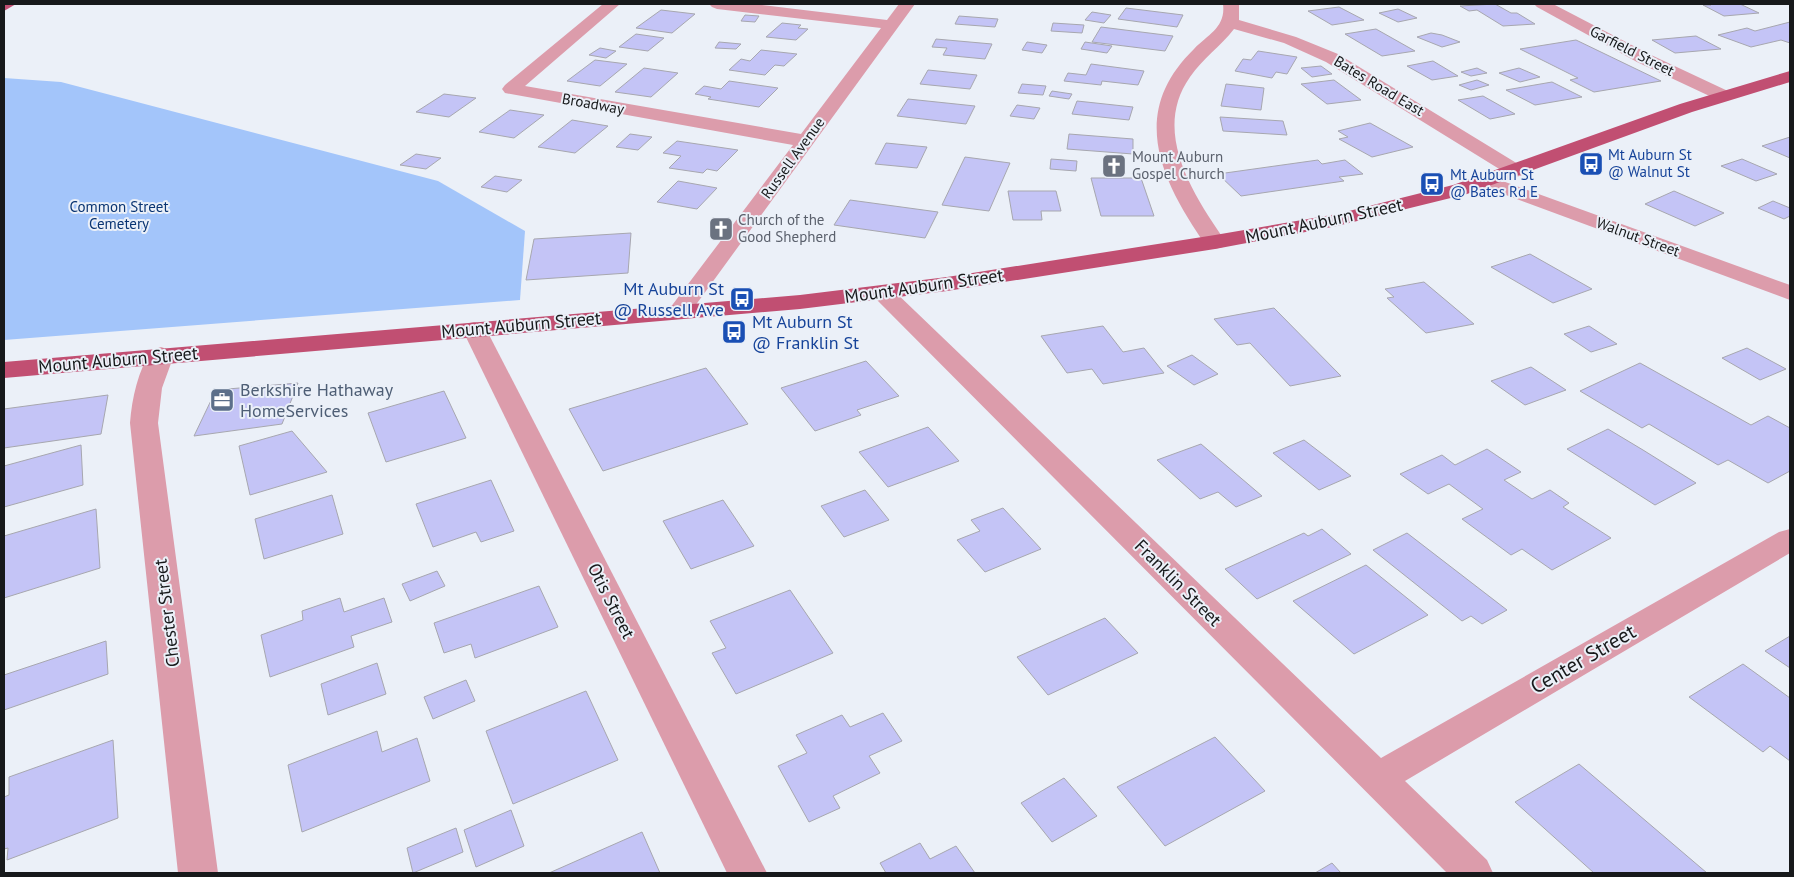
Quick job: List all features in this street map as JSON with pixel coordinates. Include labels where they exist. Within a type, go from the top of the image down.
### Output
[{"type":"main road","points":[[4,6],[8,4]]},
{"type":"main road","name":"Mount Auburn Street","points":[[4,370],[679,312],[884,292],[1215,242],[1384,210],[1486,181],[1724,96],[1790,76]]},
{"type":"street","name":"Broadway","points":[[612,4],[511,89],[805,140]]},
{"type":"street","points":[[717,4],[892,25]]},
{"type":"street","name":"Russell Avenue","points":[[679,312],[907,4]]},
{"type":"street","points":[[1215,242],[1194,214],[1172,171],[1167,149],[1166,114],[1178,82],[1187,68],[1209,43],[1223,33],[1232,23],[1233,12],[1231,4]]},
{"type":"street","name":"Garfield Street","points":[[1542,4],[1644,58],[1724,96]]},
{"type":"street","name":"Bates Road East","points":[[1232,23],[1283,37],[1332,58],[1516,171]]},
{"type":"street","name":"Walnut Street","points":[[1486,181],[1790,293]]},
{"type":"street","name":"Franklin Street","points":[[884,292],[1473,873]]},
{"type":"street","name":"Otis Street","points":[[474,329],[748,873]]},
{"type":"street","name":"Chester Street","points":[[161,356],[150,380],[144,402],[144,423],[198,873]]},
{"type":"street","name":"Center Street","points":[[1377,779],[1790,538]]},
{"type":"green space","name":"Common Street Cemetery","points":[[4,78],[61,82],[438,181],[525,231],[520,300],[4,340]]},
{"type":"building","points":[[1495,4],[1511,13],[1517,13],[1535,24],[1503,26],[1477,10],[1469,11],[1460,6]]},
{"type":"building","points":[[1709,4],[1740,4],[1759,13],[1724,16],[1703,5],[1711,5]]},
{"type":"building","points":[[1339,7],[1364,20],[1332,25],[1308,11]]},
{"type":"building","points":[[1126,8],[1183,15],[1177,27],[1118,19]]},
{"type":"building","points":[[1398,9],[1417,18],[1398,22],[1379,13]]},
{"type":"building","points":[[661,10],[695,14],[672,33],[636,28]]},
{"type":"building","points":[[1092,12],[1111,15],[1104,23],[1085,20]]},
{"type":"building","points":[[745,15],[759,16],[755,22],[741,21]]},
{"type":"building","points":[[959,16],[998,19],[995,27],[955,24]]},
{"type":"building","points":[[1790,22],[1790,43],[1781,40],[1751,47],[1718,35],[1747,28],[1755,31]]},
{"type":"building","points":[[782,23],[801,25],[798,28],[808,29],[796,40],[766,37]]},
{"type":"building","points":[[1053,23],[1084,25],[1082,33],[1051,31]]},
{"type":"building","points":[[1101,27],[1173,36],[1165,51],[1092,42]]},
{"type":"building","points":[[1376,29],[1415,51],[1382,56],[1345,34]]},
{"type":"building","points":[[1431,33],[1460,42],[1442,47],[1417,37]]},
{"type":"building","points":[[636,34],[664,38],[648,51],[619,47]]},
{"type":"building","points":[[1696,36],[1721,49],[1675,53],[1652,40]]},
{"type":"building","points":[[936,39],[992,44],[985,59],[943,55],[947,48],[932,47]]},
{"type":"building","points":[[1576,40],[1661,81],[1594,92],[1570,80],[1578,78],[1520,49]]},
{"type":"building","points":[[719,42],[741,44],[736,49],[715,48]]},
{"type":"building","points":[[1027,42],[1047,45],[1042,53],[1022,50]]},
{"type":"building","points":[[1085,42],[1112,46],[1107,53],[1081,49]]},
{"type":"building","points":[[600,48],[616,51],[606,58],[589,55]]},
{"type":"building","points":[[761,50],[797,54],[784,66],[775,65],[765,75],[729,70],[741,59],[750,61]]},
{"type":"building","points":[[1258,51],[1297,57],[1287,74],[1276,72],[1272,78],[1235,71],[1243,59],[1251,60]]},
{"type":"building","points":[[595,60],[627,64],[600,86],[567,81]]},
{"type":"building","points":[[1433,61],[1458,76],[1432,80],[1407,66]]},
{"type":"building","points":[[1091,64],[1144,71],[1138,85],[1102,81],[1101,85],[1064,81],[1068,73],[1086,75]]},
{"type":"building","points":[[1321,66],[1332,74],[1312,77],[1301,68]]},
{"type":"building","points":[[644,68],[678,73],[651,97],[615,92]]},
{"type":"building","points":[[1477,68],[1487,73],[1471,76],[1461,72]]},
{"type":"building","points":[[1519,68],[1540,77],[1520,82],[1499,73]]},
{"type":"building","points":[[928,70],[977,75],[970,89],[920,84]]},
{"type":"building","points":[[1334,80],[1361,100],[1327,104],[1301,84]]},
{"type":"building","points":[[1477,80],[1489,85],[1471,90],[1459,85]]},
{"type":"building","points":[[729,81],[778,88],[759,107],[708,99],[711,97],[695,94],[704,86],[721,89]]},
{"type":"building","points":[[1552,82],[1582,97],[1535,105],[1506,90]]},
{"type":"building","points":[[1022,84],[1046,86],[1043,95],[1018,93]]},
{"type":"building","points":[[1226,84],[1264,88],[1261,110],[1221,106]]},
{"type":"building","points":[[1052,91],[1072,94],[1069,99],[1049,96]]},
{"type":"building","points":[[444,94],[476,98],[449,117],[416,112]]},
{"type":"building","points":[[1483,96],[1515,114],[1490,119],[1458,100]]},
{"type":"building","points":[[908,99],[975,106],[966,124],[897,116]]},
{"type":"building","points":[[1077,101],[1133,107],[1129,120],[1072,114]]},
{"type":"building","points":[[1017,105],[1040,108],[1034,119],[1010,116]]},
{"type":"building","points":[[510,110],[544,115],[514,138],[479,132]]},
{"type":"building","points":[[1220,117],[1283,121],[1287,135],[1223,131]]},
{"type":"building","points":[[572,120],[608,126],[575,153],[538,147]]},
{"type":"building","points":[[1370,123],[1413,147],[1372,157],[1339,139],[1348,137],[1338,131]]},
{"type":"building","points":[[630,134],[652,137],[638,150],[616,147]]},
{"type":"building","points":[[1069,134],[1133,139],[1133,154],[1067,149]]},
{"type":"building","points":[[1790,137],[1790,158],[1762,146]]},
{"type":"building","points":[[677,141],[738,150],[717,171],[707,169],[703,173],[669,168],[681,156],[663,153]]},
{"type":"building","points":[[886,143],[927,147],[917,168],[875,164]]},
{"type":"building","points":[[416,154],[441,158],[426,169],[400,165]]},
{"type":"building","points":[[965,157],[1010,163],[989,211],[942,205]]},
{"type":"building","points":[[1051,159],[1077,161],[1076,171],[1050,169]]},
{"type":"building","points":[[1742,159],[1777,174],[1756,181],[1721,166]]},
{"type":"building","points":[[1318,160],[1322,164],[1345,160],[1363,174],[1339,177],[1344,181],[1241,196],[1218,174]]},
{"type":"building","points":[[495,176],[522,180],[507,192],[481,187]]},
{"type":"building","points":[[1091,178],[1141,178],[1154,216],[1101,216]]},
{"type":"building","points":[[678,181],[717,188],[697,209],[657,202]]},
{"type":"building","points":[[1008,191],[1056,191],[1061,211],[1041,211],[1042,220],[1013,220]]},
{"type":"building","points":[[1674,191],[1724,213],[1695,226],[1645,204]]},
{"type":"building","points":[[850,200],[938,212],[925,238],[834,225]]},
{"type":"building","points":[[1773,201],[1790,208],[1790,216],[1784,219],[1758,208]]},
{"type":"building","points":[[631,233],[628,273],[526,280],[534,239]]},
{"type":"building","points":[[1530,254],[1592,289],[1553,303],[1491,267]]},
{"type":"building","points":[[1424,282],[1474,324],[1426,333],[1387,298],[1394,297],[1385,289]]},
{"type":"building","points":[[1274,308],[1341,376],[1290,386],[1250,343],[1237,345],[1214,319]]},
{"type":"building","points":[[1103,326],[1123,352],[1144,348],[1164,373],[1103,384],[1092,369],[1067,373],[1041,336]]},
{"type":"building","points":[[1589,326],[1617,344],[1591,352],[1564,334]]},
{"type":"building","points":[[1747,348],[1786,369],[1760,380],[1722,358]]},
{"type":"building","points":[[1192,355],[1218,374],[1194,385],[1167,366]]},
{"type":"building","points":[[866,361],[899,396],[857,410],[861,415],[815,431],[781,388]]},
{"type":"building","points":[[1640,363],[1751,425],[1768,416],[1790,428],[1790,471],[1768,483],[1728,460],[1718,465],[1649,424],[1642,428],[1580,391]]},
{"type":"building","points":[[1531,367],[1566,390],[1525,405],[1491,381]]},
{"type":"building","points":[[706,368],[748,424],[603,471],[569,409]]},
{"type":"building","points":[[298,383],[282,424],[194,436],[216,390]]},
{"type":"building","points":[[444,391],[466,438],[386,462],[368,413]]},
{"type":"building","points":[[108,395],[101,434],[4,448],[4,409]]},
{"type":"building","points":[[928,427],[959,461],[888,487],[859,452]]},
{"type":"building","points":[[1608,429],[1696,483],[1655,505],[1567,449]]},
{"type":"building","points":[[292,431],[327,472],[250,495],[239,446]]},
{"type":"building","points":[[1304,440],[1351,476],[1319,490],[1273,453]]},
{"type":"building","points":[[1201,444],[1262,496],[1236,507],[1218,492],[1200,499],[1157,460]]},
{"type":"building","points":[[81,445],[83,485],[4,507],[4,466]]},
{"type":"building","points":[[1487,449],[1521,472],[1504,480],[1532,499],[1550,490],[1569,503],[1563,507],[1611,538],[1552,570],[1522,549],[1511,555],[1462,519],[1483,509],[1449,484],[1428,494],[1400,474],[1442,455],[1455,465]]},
{"type":"building","points":[[491,480],[514,531],[481,542],[476,532],[433,547],[416,504]]},
{"type":"building","points":[[865,490],[889,520],[844,537],[821,506]]},
{"type":"building","points":[[332,495],[343,534],[264,559],[255,519]]},
{"type":"building","points":[[723,500],[754,546],[691,569],[663,521]]},
{"type":"building","points":[[1003,508],[1041,549],[985,572],[957,540],[980,531],[971,520]]},
{"type":"building","points":[[96,509],[100,568],[4,598],[4,536]]},
{"type":"building","points":[[1322,529],[1351,554],[1257,599],[1225,569],[1304,533],[1308,536]]},
{"type":"building","points":[[1407,533],[1507,610],[1482,624],[1471,616],[1462,621],[1373,550]]},
{"type":"building","points":[[1366,565],[1428,615],[1354,654],[1293,601]]},
{"type":"building","points":[[437,571],[445,586],[410,601],[402,584]]},
{"type":"building","points":[[539,586],[558,627],[475,658],[471,644],[444,653],[434,623]]},
{"type":"building","points":[[790,590],[833,653],[736,694],[712,653],[726,648],[710,621]]},
{"type":"building","points":[[340,598],[344,612],[384,598],[392,622],[351,636],[354,647],[270,677],[261,635],[303,620],[302,611]]},
{"type":"building","points":[[1105,618],[1138,653],[1048,695],[1017,657]]},
{"type":"building","points":[[1790,636],[1790,668],[1765,651]]},
{"type":"building","points":[[106,641],[108,674],[4,710],[4,675]]},
{"type":"building","points":[[377,663],[386,694],[328,715],[321,684]]},
{"type":"building","points":[[1743,664],[1790,698],[1790,761],[1770,746],[1763,752],[1689,697]]},
{"type":"building","points":[[466,680],[475,701],[433,719],[424,697]]},
{"type":"building","points":[[586,691],[618,760],[513,804],[486,731]]},
{"type":"building","points":[[883,713],[902,741],[869,756],[880,773],[833,796],[840,808],[809,822],[778,766],[807,753],[796,735],[842,715],[850,727]]},
{"type":"building","points":[[377,731],[382,752],[417,738],[430,781],[302,832],[288,765]]},
{"type":"building","points":[[1215,737],[1265,791],[1165,846],[1117,787]]},
{"type":"building","points":[[113,740],[118,818],[7,860],[8,848],[4,849],[4,797],[9,795],[9,777]]},
{"type":"building","points":[[1579,764],[1707,873],[1594,873],[1515,802]]},
{"type":"building","points":[[1064,778],[1097,816],[1052,842],[1021,803]]},
{"type":"building","points":[[511,810],[524,846],[476,867],[464,830]]},
{"type":"building","points":[[456,828],[463,852],[413,873],[407,848]]},
{"type":"building","points":[[642,832],[660,873],[549,873]]},
{"type":"building","points":[[920,843],[930,859],[956,846],[975,873],[886,873],[880,863]]},
{"type":"building","points":[[1332,863],[1341,873],[1315,873]]},
{"type":"place","name":"Mt Auburn St @ Walnut St","points":[[1591,164]]},
{"type":"place","name":"Mount Auburn Gospel Church","points":[[1114,166]]},
{"type":"place","name":"Mt Auburn St @ Bates Rd E","points":[[1432,184]]},
{"type":"place","name":"Church of the Good Shepherd","points":[[721,229]]},
{"type":"place","name":"Mt Auburn St @ Russell Ave","points":[[742,299]]},
{"type":"place","name":"Mt Auburn St @ Franklin St","points":[[734,332]]},
{"type":"place","name":"Berkshire Hathaway HomeServices","points":[[222,400]]}]
